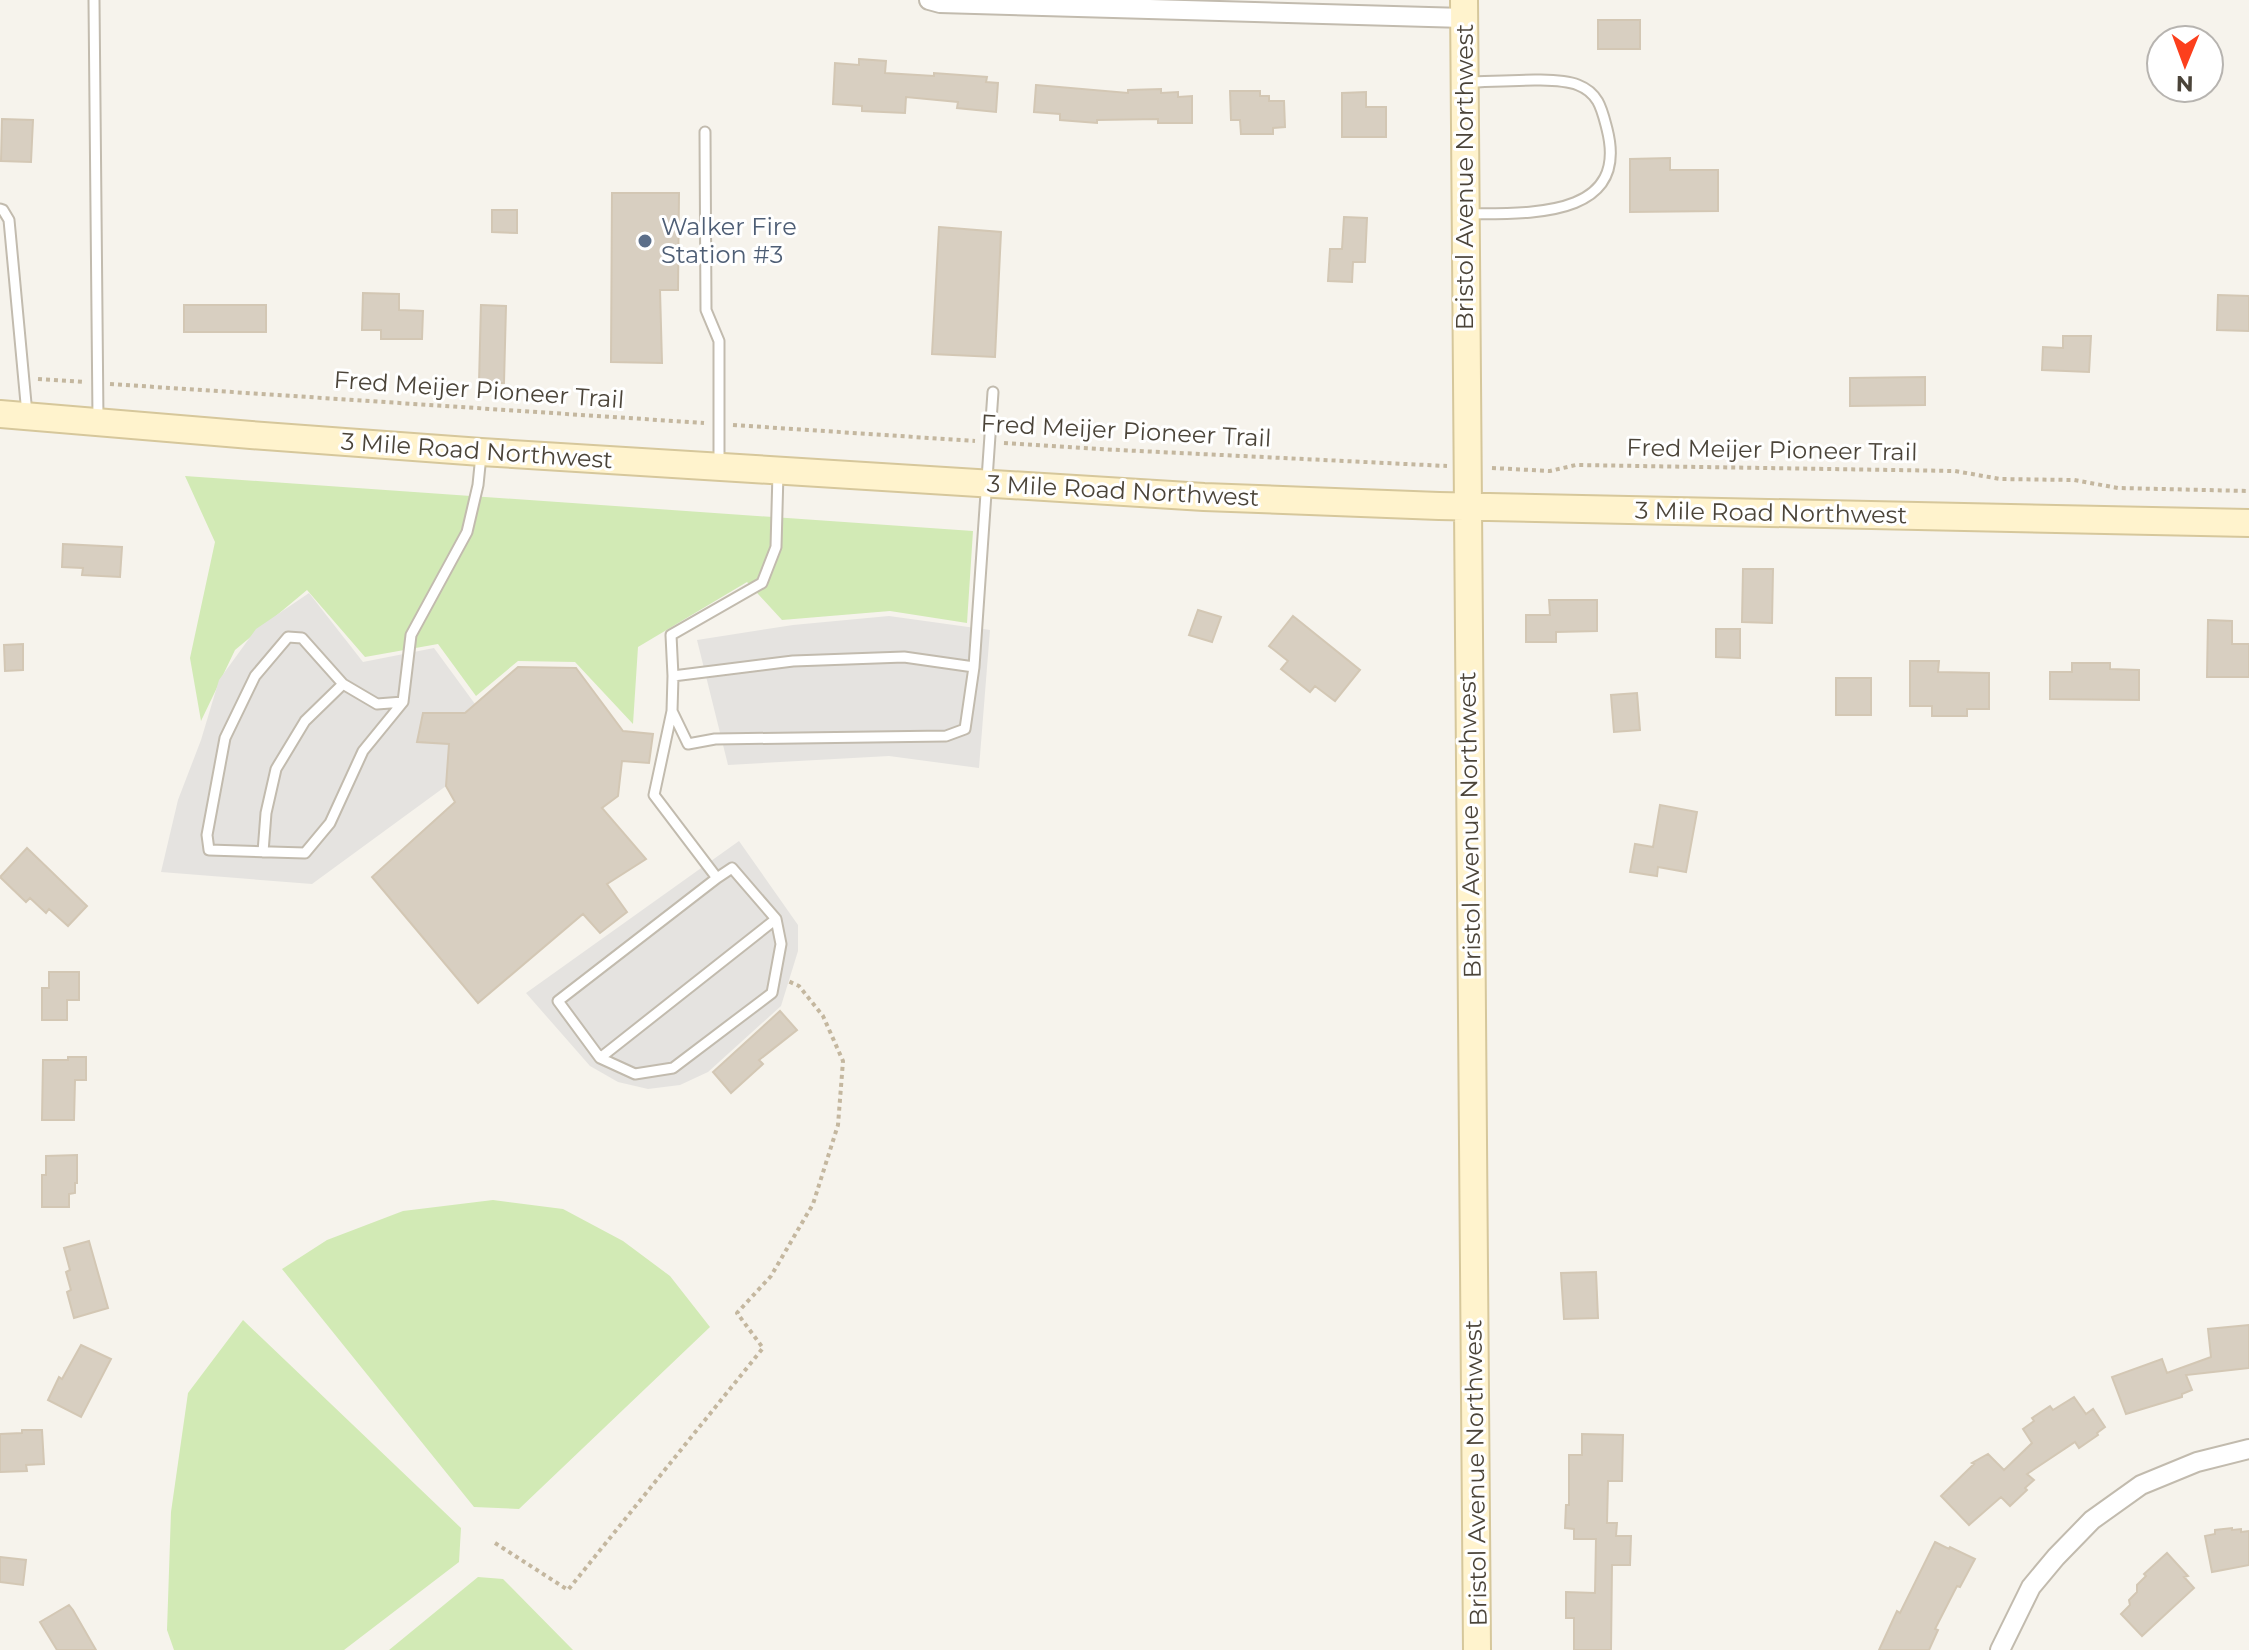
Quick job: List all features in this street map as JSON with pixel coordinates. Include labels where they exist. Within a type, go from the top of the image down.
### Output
[{"type":"main road","name":"Bristol Avenue Northwest","points":[[1464,9],[1477,1650]]},
{"type":"main road","name":"3 Mile Road Northwest","points":[[0,414],[481,452],[1204,497],[1468,507],[2249,523]]},
{"type":"street","points":[[929,0],[940,3],[1464,9]]},
{"type":"street","points":[[2000,1650],[2031,1587],[2092,1520],[2141,1485],[2197,1462],[2249,1449]]},
{"type":"lane","points":[[94,0],[98,423]]},
{"type":"lane","points":[[1464,82],[1560,81],[1591,92],[1601,104],[1612,163],[1599,188],[1568,206],[1524,213],[1465,214]]},
{"type":"lane","points":[[705,132],[706,310],[719,341],[719,466]]},
{"type":"lane","points":[[0,209],[9,220],[27,417]]},
{"type":"lane","points":[[672,711],[688,744],[715,739],[946,736],[965,729],[974,667],[993,392]]},
{"type":"lane","points":[[403,702],[377,704],[343,684],[302,638],[288,637],[255,676],[225,738],[207,835],[209,850],[305,853],[330,823],[363,751],[403,702],[411,635],[467,532],[478,485],[481,452]]},
{"type":"lane","points":[[717,878],[654,795],[672,711],[671,635],[762,583],[776,547],[778,471]]},
{"type":"lane","points":[[673,676],[793,661],[904,657],[974,667]]},
{"type":"lane","points":[[263,852],[266,813],[276,769],[305,721],[343,684]]},
{"type":"lane","points":[[732,868],[776,919],[781,944],[772,993],[673,1068],[635,1074],[600,1058],[558,1001],[717,878],[732,868]]},
{"type":"lane","points":[[600,1058],[776,919]]},
{"type":"path","name":"Fred Meijer Pioneer Trail","points":[[25,378],[1098,449],[1550,471],[1576,465],[1955,471],[2000,479],[2074,480],[2118,488],[2249,491]]},
{"type":"path","points":[[495,1543],[568,1590],[763,1348],[737,1313],[771,1276],[813,1204],[838,1125],[843,1061],[823,1016],[799,986],[776,974]]},
{"type":"green space","points":[[185,476],[973,531],[967,623],[890,611],[782,620],[747,582],[638,647],[633,724],[575,662],[518,661],[476,696],[438,644],[365,657],[307,590],[235,650],[201,721],[190,658],[215,542]]},
{"type":"green space","points":[[493,1200],[563,1209],[623,1241],[670,1276],[710,1327],[519,1509],[474,1507],[282,1269],[327,1240],[403,1211]]},
{"type":"green space","points":[[243,1320],[461,1528],[459,1562],[344,1650],[174,1650],[167,1630],[171,1512],[188,1393]]},
{"type":"green space","points":[[478,1577],[503,1579],[573,1650],[389,1650]]},
{"type":"shaded area","points":[[309,593],[363,662],[434,648],[475,704],[465,713],[423,713],[449,744],[446,786],[312,884],[161,872],[178,800],[219,680],[256,629]]},
{"type":"shaded area","points":[[889,616],[990,630],[979,768],[889,756],[728,765],[697,640],[793,625]]},
{"type":"shaded area","points":[[739,841],[798,925],[798,951],[781,1006],[708,1072],[680,1085],[648,1089],[618,1082],[590,1066],[526,993]]},
{"type":"building","points":[[1598,20],[1640,20],[1640,49],[1598,49]]},
{"type":"building","points":[[859,59],[886,61],[885,73],[987,77],[986,82],[998,83],[996,112],[957,108],[958,102],[906,97],[905,113],[862,111],[862,106],[833,104],[835,63],[859,65]]},
{"type":"building","points":[[1036,85],[1128,93],[1128,90],[1161,89],[1161,93],[1178,92],[1178,97],[1192,96],[1192,123],[1158,123],[1158,119],[1097,120],[1097,123],[1060,120],[1060,114],[1034,112]]},
{"type":"building","points":[[1230,91],[1260,91],[1260,96],[1269,96],[1269,101],[1284,101],[1285,127],[1273,128],[1273,134],[1241,134],[1240,120],[1231,120]]},
{"type":"building","points":[[1366,92],[1366,107],[1386,107],[1386,137],[1342,137],[1342,93]]},
{"type":"building","points":[[2,119],[33,120],[31,162],[1,161]]},
{"type":"building","points":[[1670,158],[1670,170],[1718,170],[1718,211],[1630,212],[1630,159]]},
{"type":"building","name":"Walker Fire Station #3","points":[[612,193],[679,193],[678,290],[660,290],[662,363],[611,362]]},
{"type":"building","points":[[492,210],[517,210],[517,233],[492,232]]},
{"type":"building","points":[[1344,217],[1367,218],[1365,262],[1353,262],[1352,282],[1328,281],[1330,249],[1342,249]]},
{"type":"building","points":[[939,227],[1001,232],[995,357],[932,354]]},
{"type":"building","points":[[363,293],[399,294],[399,310],[423,311],[422,339],[381,339],[381,330],[362,330]]},
{"type":"building","points":[[2218,295],[2249,296],[2249,331],[2217,330]]},
{"type":"building","points":[[184,305],[266,305],[266,332],[184,332]]},
{"type":"building","points":[[481,305],[506,306],[504,383],[479,383]]},
{"type":"building","points":[[2063,336],[2091,336],[2089,372],[2042,370],[2043,347],[2063,348]]},
{"type":"building","points":[[1925,377],[1925,405],[1850,406],[1850,378]]},
{"type":"building","points":[[63,544],[122,547],[120,577],[82,575],[83,568],[62,567]]},
{"type":"building","points":[[1743,569],[1773,569],[1772,623],[1742,622]]},
{"type":"building","points":[[1549,600],[1597,600],[1597,631],[1556,632],[1556,642],[1526,642],[1526,615],[1550,615]]},
{"type":"building","points":[[1198,610],[1221,617],[1212,642],[1189,635]]},
{"type":"building","points":[[1293,616],[1360,670],[1335,701],[1315,686],[1310,692],[1281,669],[1288,661],[1269,646]]},
{"type":"building","points":[[2208,620],[2232,621],[2232,644],[2249,644],[2249,677],[2207,677]]},
{"type":"building","points":[[1716,629],[1740,629],[1740,658],[1716,657]]},
{"type":"building","points":[[23,644],[23,670],[5,671],[4,645]]},
{"type":"building","points":[[1910,661],[1939,661],[1938,672],[1989,673],[1989,709],[1967,709],[1967,716],[1932,716],[1932,706],[1910,706]]},
{"type":"building","points":[[2072,663],[2110,663],[2110,669],[2139,670],[2139,700],[2050,699],[2050,672],[2072,672]]},
{"type":"building","points":[[518,667],[576,668],[623,731],[653,734],[649,763],[622,761],[618,796],[602,808],[646,859],[607,884],[627,912],[600,933],[583,914],[478,1003],[372,877],[455,802],[446,786],[449,744],[417,742],[423,713],[465,713]]},
{"type":"building","points":[[1836,678],[1871,678],[1871,715],[1836,715]]},
{"type":"building","points":[[1637,693],[1640,730],[1614,732],[1611,695]]},
{"type":"building","points":[[1660,805],[1697,812],[1686,872],[1658,867],[1657,876],[1630,872],[1635,844],[1653,847]]},
{"type":"building","points":[[27,848],[87,906],[68,926],[49,909],[46,913],[30,898],[26,902],[0,877]]},
{"type":"building","points":[[49,972],[79,972],[79,1000],[67,1000],[67,1020],[42,1020],[42,988],[49,988]]},
{"type":"building","points":[[780,1011],[797,1030],[759,1060],[763,1064],[731,1093],[713,1072]]},
{"type":"building","points":[[68,1057],[86,1057],[86,1080],[75,1080],[74,1120],[42,1120],[43,1060],[68,1060]]},
{"type":"building","points":[[77,1155],[77,1183],[75,1193],[69,1194],[69,1207],[42,1207],[42,1175],[46,1175],[46,1156]]},
{"type":"building","points":[[89,1241],[108,1308],[74,1318],[67,1292],[71,1290],[66,1272],[70,1270],[64,1248]]},
{"type":"building","points":[[1596,1272],[1598,1318],[1564,1319],[1561,1273]]},
{"type":"building","points":[[2249,1325],[2249,1368],[2186,1375],[2192,1390],[2182,1394],[2182,1397],[2126,1414],[2112,1377],[2162,1359],[2167,1373],[2211,1357],[2208,1329]]},
{"type":"building","points":[[81,1345],[111,1359],[81,1417],[48,1400],[59,1377],[62,1379]]},
{"type":"building","points":[[2074,1397],[2086,1414],[2093,1409],[2105,1427],[2079,1448],[2075,1442],[2027,1474],[2034,1480],[2010,1506],[2001,1497],[1969,1525],[1941,1496],[1972,1463],[1988,1454],[2004,1470],[2032,1443],[2023,1429],[2034,1421],[2032,1418],[2050,1406],[2053,1410]]},
{"type":"building","points":[[22,1430],[42,1430],[44,1464],[26,1465],[27,1471],[0,1472],[0,1434],[22,1433]]},
{"type":"building","points":[[1582,1434],[1623,1435],[1622,1481],[1608,1481],[1607,1523],[1617,1523],[1616,1536],[1631,1536],[1630,1565],[1612,1565],[1611,1650],[1574,1650],[1574,1618],[1566,1618],[1566,1592],[1595,1593],[1596,1539],[1574,1539],[1574,1529],[1565,1528],[1566,1505],[1569,1505],[1569,1455],[1582,1455]]},
{"type":"building","points":[[2232,1528],[2249,1531],[2249,1565],[2212,1572],[2205,1536],[2215,1534],[2215,1530]]},
{"type":"building","points":[[1935,1542],[1975,1559],[1935,1629],[1938,1630],[1929,1650],[1879,1650],[1897,1611],[1900,1613]]},
{"type":"building","points":[[2167,1553],[2188,1576],[2184,1577],[2194,1588],[2142,1636],[2121,1614],[2130,1605],[2129,1600],[2137,1592],[2137,1585],[2146,1576],[2144,1574]]},
{"type":"building","points":[[0,1557],[26,1560],[23,1585],[0,1582]]},
{"type":"building","points":[[69,1605],[96,1650],[57,1650],[40,1622]]},
{"type":"place","name":"Walker Fire Station #3","points":[[645,241]]}]
